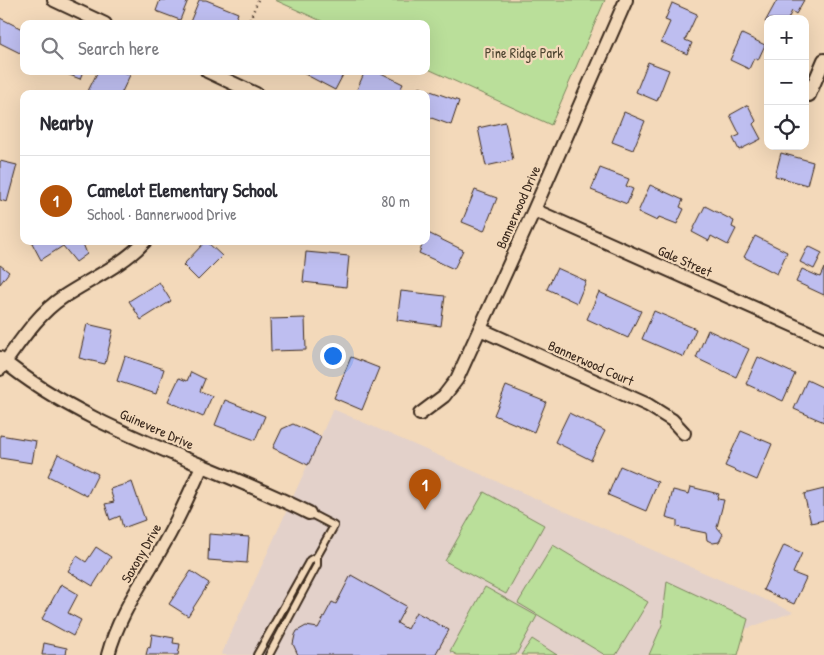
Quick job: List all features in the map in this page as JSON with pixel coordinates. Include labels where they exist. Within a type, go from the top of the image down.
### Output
[{"type":"street","points":[[54,0],[96,20]]},
{"type":"street","name":"Bannerwood Drive","points":[[420,414],[444,396],[457,379],[626,0]]},
{"type":"street","points":[[809,93],[824,60]]},
{"type":"street","points":[[213,75],[235,89]]},
{"type":"street","name":"Gale Street","points":[[534,210],[824,340]]},
{"type":"street","points":[[2,363],[45,312],[62,298],[105,272],[140,245]]},
{"type":"street","name":"Bannerwood Court","points":[[480,329],[648,405],[672,420],[684,433]]},
{"type":"street","name":"Guinevere Drive","points":[[2,363],[79,409],[202,466],[277,496],[309,513]]},
{"type":"street","name":"Saxony Drive","points":[[108,655],[118,624],[166,541],[202,466]]},
{"type":"lane","points":[[269,655],[317,565],[317,556],[334,526],[309,513]]},
{"type":"lane","points":[[257,655],[310,560],[317,556]]},
{"type":"path","points":[[250,20],[258,0]]},
{"type":"shaded area","points":[[333,409],[793,612],[673,655],[221,655]]},
{"type":"green space","name":"Pine Ridge Park","points":[[275,0],[605,0],[551,125],[430,70],[430,20],[319,20]]},
{"type":"green space","points":[[484,492],[544,525],[506,594],[445,561]]},
{"type":"green space","points":[[553,545],[648,602],[616,655],[605,655],[518,603]]},
{"type":"green space","points":[[667,581],[748,619],[738,655],[649,655],[662,625]]},
{"type":"green space","points":[[485,587],[537,616],[516,655],[457,655],[450,651]]},
{"type":"green space","points":[[532,639],[557,655],[521,655]]},
{"type":"building","points":[[160,0],[188,0],[180,20],[156,11]]},
{"type":"building","points":[[199,0],[206,0],[238,13],[235,20],[191,20]]},
{"type":"building","points":[[777,0],[804,0],[796,14],[792,11],[790,15],[769,15]]},
{"type":"building","points":[[672,3],[697,14],[685,40],[692,43],[687,54],[661,42],[670,22],[665,20]]},
{"type":"building","points":[[0,18],[20,28],[20,53],[0,43]]},
{"type":"building","points":[[742,34],[764,45],[758,60],[754,58],[749,69],[730,60]]},
{"type":"building","points":[[648,62],[669,70],[657,101],[636,92]]},
{"type":"building","points":[[70,75],[82,75],[80,79]]},
{"type":"building","points":[[96,75],[130,75],[123,90],[88,90]]},
{"type":"building","points":[[307,75],[343,75],[335,90]]},
{"type":"building","points":[[363,75],[385,75],[403,84],[400,90],[357,90]]},
{"type":"building","points":[[430,91],[459,101],[451,125],[430,117]]},
{"type":"building","points":[[748,105],[756,121],[753,124],[761,139],[739,150],[733,138],[740,135],[730,115]]},
{"type":"building","points":[[624,112],[645,121],[633,150],[612,142]]},
{"type":"building","points":[[505,122],[513,160],[486,166],[478,128]]},
{"type":"building","points":[[781,153],[813,162],[807,185],[775,176]]},
{"type":"building","points":[[0,161],[17,165],[7,202],[0,200]]},
{"type":"building","points":[[600,168],[629,179],[626,186],[633,189],[627,204],[591,190]]},
{"type":"building","points":[[650,185],[683,200],[680,207],[684,209],[677,224],[659,217],[657,221],[638,212]]},
{"type":"building","points":[[475,190],[497,198],[484,231],[462,222]]},
{"type":"building","points":[[705,206],[734,221],[732,227],[736,229],[728,245],[711,236],[709,241],[692,232]]},
{"type":"building","points":[[430,234],[463,250],[454,269],[419,253],[422,245],[430,245]]},
{"type":"building","points":[[755,236],[787,252],[777,274],[744,257]]},
{"type":"building","points":[[33,245],[84,245],[87,254],[76,262],[63,246],[41,260]]},
{"type":"building","points":[[202,245],[210,245],[222,256],[198,280],[183,265]]},
{"type":"building","points":[[808,246],[822,253],[814,269],[800,262]]},
{"type":"building","points":[[306,252],[349,256],[346,287],[303,282]]},
{"type":"building","points":[[0,265],[9,272],[0,284]]},
{"type":"building","points":[[557,268],[586,281],[577,303],[547,289]]},
{"type":"building","points":[[824,268],[824,295],[796,282],[802,269],[820,277]]},
{"type":"building","points":[[159,282],[171,301],[141,320],[129,301]]},
{"type":"building","points":[[401,291],[445,296],[441,326],[397,320]]},
{"type":"building","points":[[599,292],[641,311],[628,338],[587,319]]},
{"type":"building","points":[[654,311],[696,329],[684,357],[642,339]]},
{"type":"building","points":[[305,318],[306,350],[271,351],[270,319]]},
{"type":"building","points":[[87,324],[113,330],[105,364],[79,358]]},
{"type":"building","points":[[708,330],[749,349],[736,377],[696,358]]},
{"type":"building","points":[[125,356],[164,369],[156,394],[117,381]]},
{"type":"building","points":[[351,357],[379,368],[362,410],[334,398]]},
{"type":"building","points":[[758,357],[795,374],[783,401],[746,384]]},
{"type":"building","points":[[191,372],[205,379],[200,391],[212,396],[203,417],[168,401],[179,378],[187,381]]},
{"type":"building","points":[[807,380],[824,388],[824,422],[794,409]]},
{"type":"building","points":[[506,386],[546,402],[534,432],[494,415]]},
{"type":"building","points":[[225,400],[265,416],[255,440],[215,425]]},
{"type":"building","points":[[569,413],[605,431],[591,460],[555,442]]},
{"type":"building","points":[[293,424],[321,437],[308,465],[273,448],[282,429]]},
{"type":"building","points":[[741,431],[772,444],[757,480],[725,466]]},
{"type":"building","points":[[0,435],[36,441],[32,463],[0,458]]},
{"type":"building","points":[[58,454],[98,474],[87,496],[48,476]]},
{"type":"building","points":[[620,466],[658,482],[646,511],[608,495]]},
{"type":"building","points":[[132,482],[145,520],[123,528],[120,516],[110,520],[105,504],[114,502],[110,489]]},
{"type":"building","points":[[691,487],[719,494],[717,499],[724,500],[717,527],[723,534],[719,542],[713,543],[707,540],[706,533],[677,527],[677,520],[666,517],[673,490],[689,494]]},
{"type":"building","points":[[824,489],[824,520],[811,523],[804,494]]},
{"type":"building","points":[[209,534],[249,537],[247,563],[208,560]]},
{"type":"building","points":[[784,545],[802,553],[793,573],[806,578],[794,604],[763,590]]},
{"type":"building","points":[[96,547],[111,557],[93,586],[68,571],[77,556],[86,562]]},
{"type":"building","points":[[191,571],[209,583],[188,616],[169,604]]},
{"type":"building","points":[[351,575],[406,606],[397,623],[407,629],[416,612],[449,630],[435,655],[298,655],[293,644],[297,631],[306,626],[318,628],[332,602],[336,604]]},
{"type":"building","points":[[61,584],[78,594],[68,613],[81,620],[73,636],[42,619]]},
{"type":"building","points":[[152,634],[174,638],[173,643],[180,644],[178,655],[146,655],[148,647],[150,648]]},
{"type":"building","points":[[44,643],[67,648],[66,655],[42,655]]},
{"type":"place","name":"Camelot Elementary School","points":[[425,510]]}]
